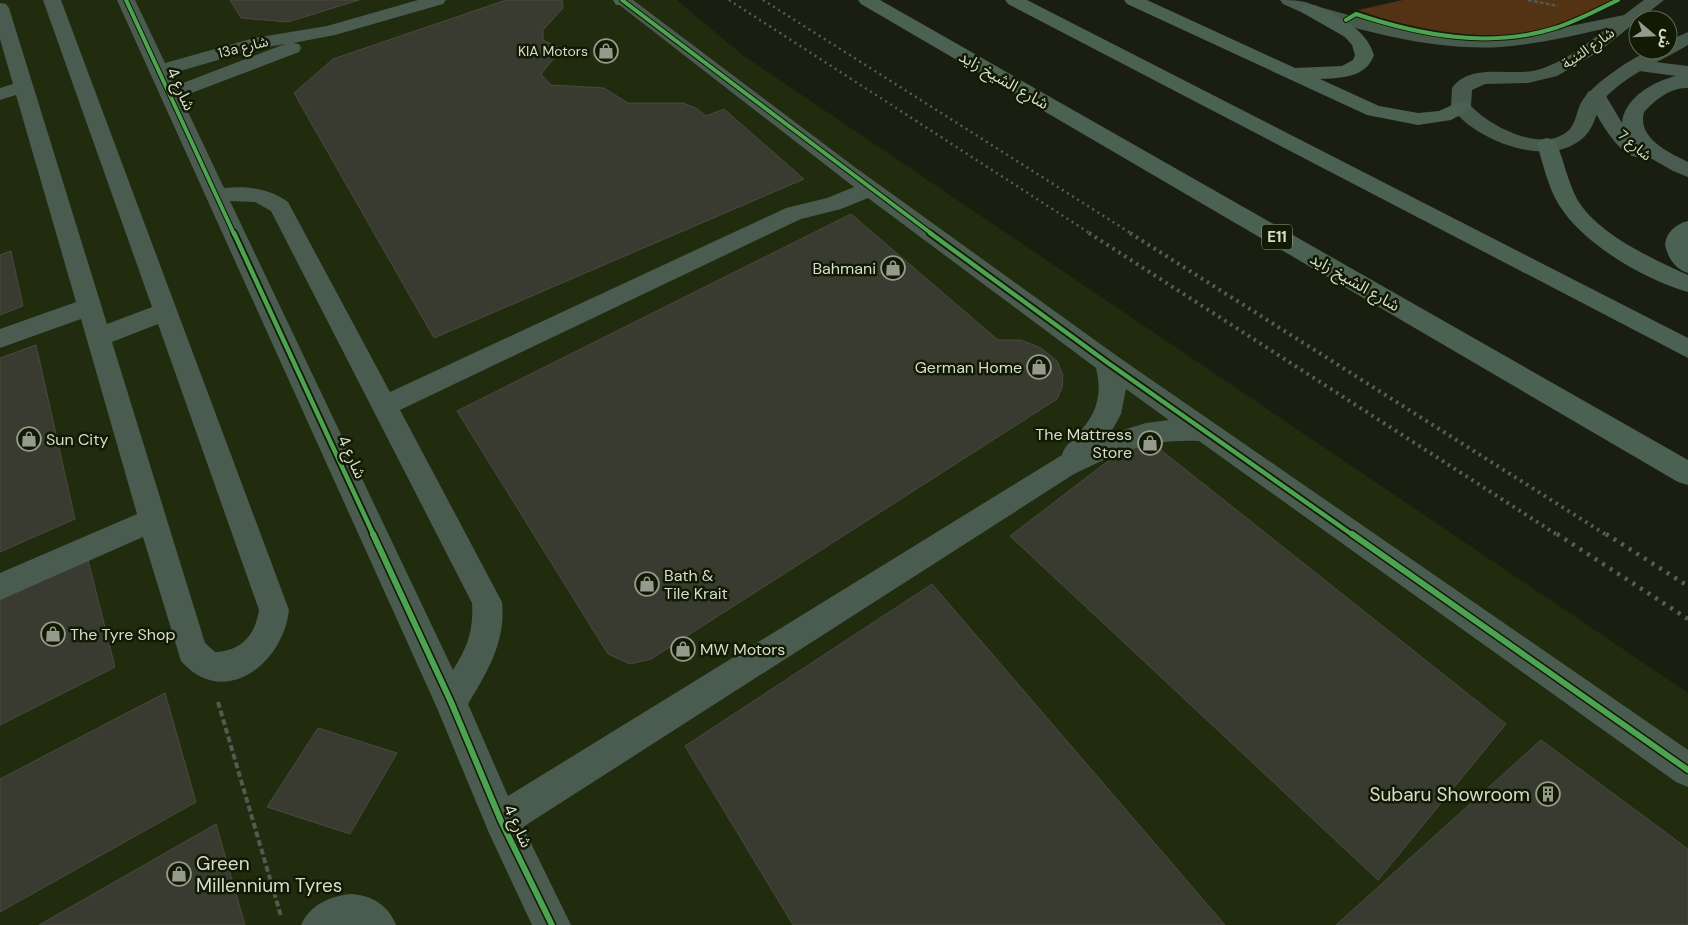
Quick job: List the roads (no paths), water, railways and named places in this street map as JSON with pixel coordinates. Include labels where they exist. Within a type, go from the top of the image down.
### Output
[{"type":"highway","name":"شارع الشيخ زايد","points":[[867,0],[1688,474]]},
{"type":"highway","points":[[1014,0],[1688,349]]},
{"type":"highway","points":[[1133,0],[1360,106],[1389,115],[1432,118],[1448,114],[1461,107]]},
{"type":"highway","points":[[1280,68],[1330,75],[1356,68],[1362,61],[1364,53],[1361,44],[1353,36],[1309,9]]},
{"type":"highway","points":[[1546,144],[1562,190],[1570,205],[1587,223],[1640,261],[1688,284]]},
{"type":"highway","points":[[1688,228],[1680,232],[1676,240],[1677,250],[1688,265]]},
{"type":"main road","name":"شارع الثنية","points":[[1641,10],[1655,0]]},
{"type":"main road","points":[[1309,9],[1375,28],[1468,41],[1528,39],[1628,19]]},
{"type":"main road","name":"شارع الثنية","points":[[1461,107],[1462,88],[1471,81],[1488,76],[1527,77],[1549,73],[1580,56],[1628,19]]},
{"type":"main road","points":[[1461,107],[1468,117],[1494,134],[1512,140],[1546,144],[1564,142],[1577,133],[1596,95],[1649,60]]},
{"type":"street","points":[[1,17],[24,86],[192,650],[197,660],[208,665],[221,667],[235,664],[250,656],[262,646],[271,634],[274,610],[52,0]]},
{"type":"street","name":"13a شارع","points":[[164,82],[241,70],[329,30],[437,0]]},
{"type":"street","points":[[622,0],[870,189],[1108,363],[1688,770]]},
{"type":"street","points":[[1289,0],[1309,9]]},
{"type":"street","name":"شارع 4","points":[[134,3],[164,82],[218,195],[451,702],[501,821],[552,925]]},
{"type":"street","points":[[1639,66],[1688,72]]},
{"type":"street","points":[[1688,82],[1666,84],[1638,106],[1633,112],[1632,119],[1638,135],[1645,144],[1668,160],[1688,170]]},
{"type":"street","points":[[0,94],[24,86]]},
{"type":"street","name":"شارع 7","points":[[1596,95],[1618,134],[1648,158],[1688,180]]},
{"type":"street","points":[[794,213],[819,191],[849,173]]},
{"type":"street","points":[[383,407],[794,213],[833,204],[870,189]]},
{"type":"street","points":[[218,195],[248,194],[272,200],[280,207],[383,407],[487,602],[490,618],[488,635],[481,653],[451,702]]},
{"type":"street","points":[[0,339],[90,306]]},
{"type":"street","points":[[99,336],[166,311]]},
{"type":"street","points":[[1064,466],[1105,423],[1114,393],[1113,378],[1108,363]]},
{"type":"street","points":[[501,821],[1064,466],[1123,438],[1142,433],[1161,429],[1203,431]]},
{"type":"street","points":[[0,587],[154,519]]},
{"type":"street","points":[[320,925],[327,919],[350,912],[370,916],[377,925]]},
{"type":"railway","points":[[729,0],[1091,234]]},
{"type":"railway","points":[[763,0],[1132,234]]},
{"type":"railway","points":[[1089,233],[1559,536]]},
{"type":"railway","points":[[1130,233],[1608,536]]},
{"type":"railway","points":[[1557,534],[1688,619]]},
{"type":"railway","points":[[1606,534],[1688,586]]},
{"type":"place","name":"KIA Motors","points":[[606,51]]},
{"type":"place","name":"Bahmani","points":[[893,268]]},
{"type":"place","name":"German Home","points":[[1039,367]]},
{"type":"place","name":"Sun City","points":[[29,439]]},
{"type":"place","name":"The Mattress Store","points":[[1150,443]]},
{"type":"place","name":"Bath & Tile Krait","points":[[647,584]]},
{"type":"place","name":"The Tyre Shop","points":[[53,634]]},
{"type":"place","name":"MW Motors","points":[[683,649]]},
{"type":"place","name":"Subaru Showroom","points":[[1548,794]]},
{"type":"place","name":"Green Millennium Tyres","points":[[179,874]]}]
